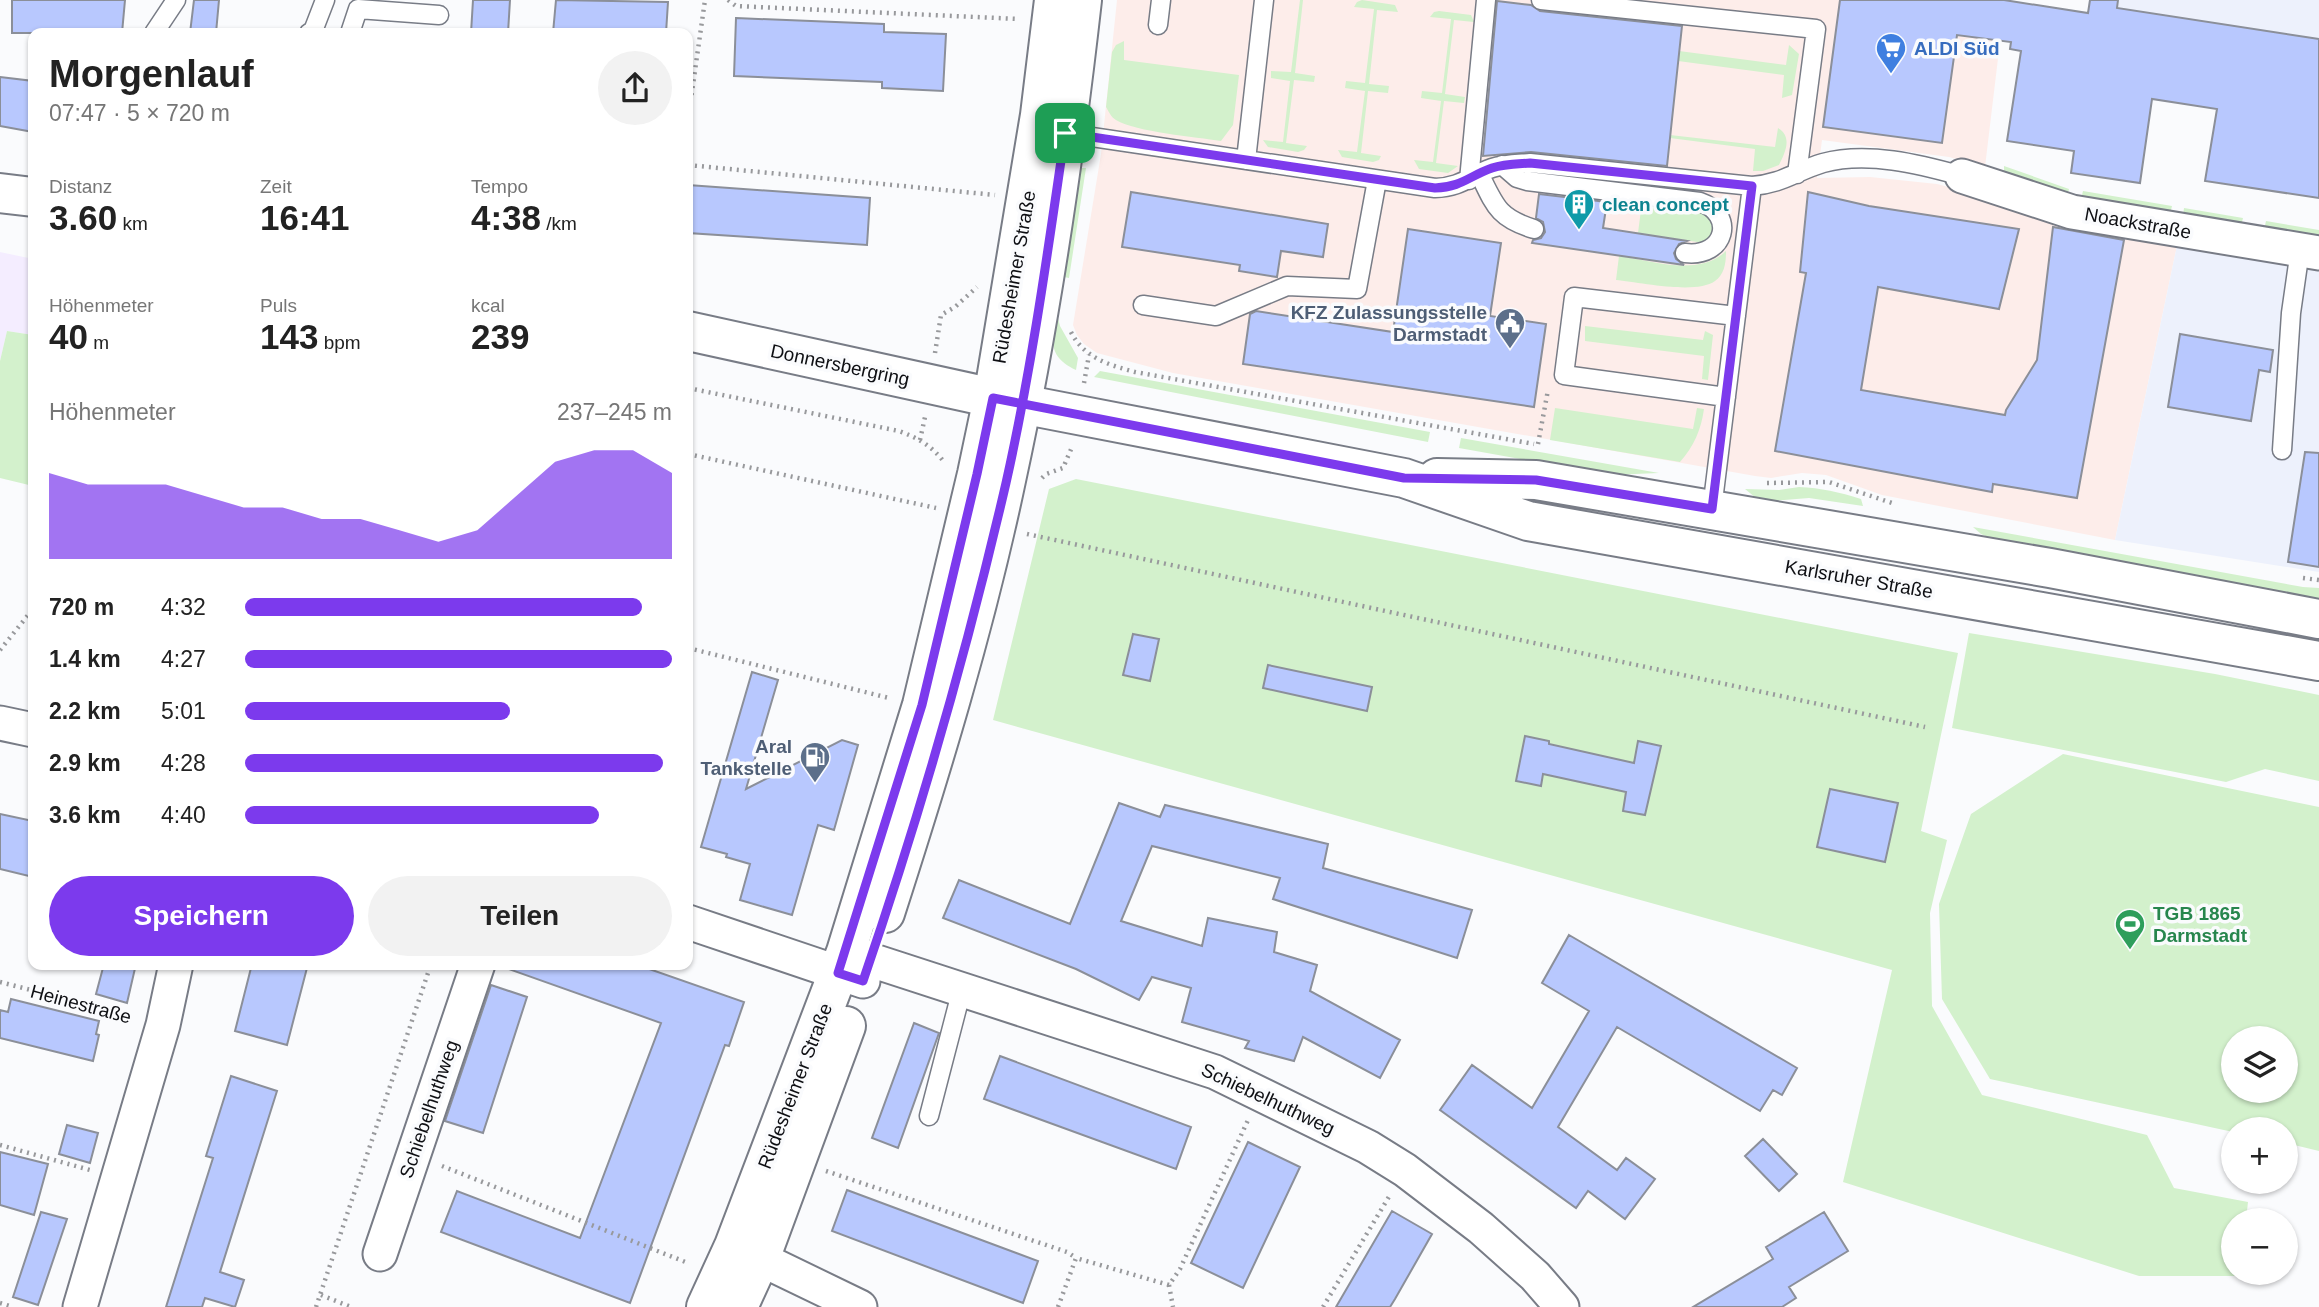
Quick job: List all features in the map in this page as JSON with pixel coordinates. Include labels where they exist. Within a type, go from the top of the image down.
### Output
[{"type":"main road","name":"Rüdesheimer Straße","points":[[738,1307],[747,1253],[948,712],[1006,480],[1007,401],[1054,0]]},
{"type":"main road","name":"Rüdesheimer Straße","points":[[706,1307],[747,1253],[797,1161],[854,966],[922,705],[968,512],[1041,297],[1082,0]]},
{"type":"main road","points":[[0,193],[28,196]]},
{"type":"main road","name":"Donnersbergring","points":[[693,332],[1007,401]]},
{"type":"main road","name":"Karlsruher Straße","points":[[1007,401],[1404,478],[1528,521],[2319,661]]},
{"type":"main road","name":"Karlsruher Straße","points":[[1404,478],[1536,480],[2037,565],[2319,620]]},
{"type":"street","name":"Noackstraße","points":[[1962,176],[2072,212],[2309,251]]},
{"type":"street","points":[[0,723],[28,729]]},
{"type":"street","name":"Schiebelhuthweg","points":[[693,923],[854,966],[962,989],[1215,1072],[1368,1147],[1405,1170],[1481,1228],[1535,1276],[1562,1307]]},
{"type":"street","points":[[80,1307],[163,1025],[175,970]]},
{"type":"street","name":"Schiebelhuthweg","points":[[380,1254],[476,970]]},
{"type":"street","points":[[747,1253],[860,1307]]},
{"type":"lane","points":[[158,28],[176,0]]},
{"type":"lane","points":[[314,28],[325,0]]},
{"type":"lane","points":[[1158,25],[1161,0]]},
{"type":"lane","points":[[1245,160],[1264,0]]},
{"type":"lane","points":[[1486,0],[1474,177],[1507,219],[1534,229]]},
{"type":"lane","points":[[1541,0],[1816,29],[1797,174]]},
{"type":"lane","points":[[352,28],[358,9],[439,15]]},
{"type":"lane","points":[[1065,133],[1435,188],[1458,186],[1502,165],[1530,163],[1752,186],[1767,185],[1823,163],[1866,159],[1906,163],[1962,176]]},
{"type":"lane","points":[[1502,165],[1517,178],[1527,181],[1709,205],[1716,210],[1720,218],[1719,240],[1713,248],[1704,253],[1685,253]]},
{"type":"lane","points":[[1143,305],[1216,316],[1287,286],[1357,289],[1377,180]]},
{"type":"lane","points":[[1712,509],[1752,186]]},
{"type":"lane","points":[[2282,450],[2291,313],[2309,251]]},
{"type":"lane","points":[[1726,397],[1564,375],[1574,297],[1736,316]]},
{"type":"lane","points":[[929,1116],[962,989]]},
{"type":"path","points":[[693,85],[705,0]]},
{"type":"path","points":[[728,0],[736,6],[1020,19]]},
{"type":"path","points":[[693,165],[995,195]]},
{"type":"path","points":[[938,331],[941,315],[955,307],[976,286]]},
{"type":"path","points":[[1069,328],[1074,339],[1089,355],[1086,372]]},
{"type":"path","points":[[1538,444],[1547,391],[1564,375]]},
{"type":"path","points":[[693,389],[899,431],[920,440],[937,453],[947,467]]},
{"type":"path","points":[[920,440],[923,429]]},
{"type":"path","points":[[1040,480],[1046,474],[1063,468],[1071,453]]},
{"type":"path","points":[[693,455],[947,510],[968,512]]},
{"type":"path","points":[[1020,532],[1925,727]]},
{"type":"path","points":[[0,650],[28,615]]},
{"type":"path","points":[[693,649],[897,700]]},
{"type":"path","points":[[316,1307],[429,970]]},
{"type":"path","name":"Heinestraße","points":[[0,982],[163,1025]]},
{"type":"path","points":[[1173,1307],[1169,1285],[1180,1269],[1260,1094]]},
{"type":"path","points":[[0,1145],[119,1178]]},
{"type":"path","points":[[413,1155],[690,1264]]},
{"type":"path","points":[[797,1161],[1068,1252],[1076,1258],[1169,1285]]},
{"type":"path","points":[[1323,1307],[1405,1170]]},
{"type":"path","points":[[1058,1307],[1076,1258]]},
{"type":"path","points":[[321,1295],[351,1307]]},
{"type":"path","points":[[0,1303],[13,1307]]},
{"type":"shaded area","points":[[1117,0],[2005,0],[1985,167],[1949,157],[1822,140],[1817,178],[1870,177],[1937,184],[2178,241],[2115,540],[1882,495],[1826,475],[1802,473],[1771,478],[1755,476],[1173,373],[1097,353],[1084,344],[1073,325],[1101,154]]},
{"type":"shaded area","points":[[2089,0],[2319,0],[2319,66],[2086,30]]},
{"type":"shaded area","points":[[2178,241],[2319,265],[2319,572],[2115,540]]},
{"type":"shaded area","points":[[0,252],[28,258],[28,334],[7,331],[0,361]]},
{"type":"green space","points":[[1300,0],[1303,0],[1295,73],[1315,76],[1314,82],[1294,80],[1286,143],[1307,146],[1298,152],[1268,147],[1263,140],[1283,142],[1290,81],[1271,78],[1271,71],[1291,72]]},
{"type":"green space","points":[[1362,0],[1395,5],[1398,12],[1377,10],[1369,84],[1389,86],[1388,93],[1368,91],[1361,153],[1381,156],[1373,162],[1342,157],[1338,150],[1357,152],[1365,91],[1345,88],[1346,81],[1365,83],[1374,9],[1354,7]]},
{"type":"green space","points":[[1439,11],[1471,15],[1474,22],[1454,20],[1445,94],[1465,97],[1464,103],[1444,101],[1436,163],[1458,166],[1448,173],[1419,169],[1414,160],[1433,162],[1441,101],[1421,98],[1422,91],[1442,93],[1451,19],[1430,17]]},
{"type":"green space","points":[[1124,41],[1124,60],[1239,75],[1233,125],[1221,141],[1151,131],[1125,124],[1113,117],[1106,107],[1112,52],[1116,45]]},
{"type":"green space","points":[[1789,45],[1799,54],[1792,95],[1782,98],[1784,75],[1678,61],[1679,51],[1786,65]]},
{"type":"green space","points":[[1778,128],[1785,136],[1785,150],[1779,165],[1763,171],[1753,171],[1755,149],[1670,138],[1670,135],[1775,147]]},
{"type":"green space","points":[[2004,166],[2069,189],[2067,197],[2004,175]]},
{"type":"green space","points":[[1081,168],[1086,168],[1069,278],[1064,277]]},
{"type":"green space","points":[[2083,191],[2172,206],[2170,214],[2081,199]]},
{"type":"green space","points":[[1642,202],[1700,208],[1711,218],[1711,235],[1704,243],[1638,233]]},
{"type":"green space","points":[[2184,208],[2243,218],[2241,226],[2183,216]]},
{"type":"green space","points":[[2266,221],[2319,230],[2319,240],[2264,230]]},
{"type":"green space","points":[[1726,251],[1721,275],[1706,285],[1681,287],[1616,280],[1619,256],[1689,265],[1715,259]]},
{"type":"green space","points":[[1057,314],[1060,326],[1078,358],[1076,370],[1056,353],[1053,340]]},
{"type":"green space","points":[[1585,326],[1703,340],[1705,331],[1713,335],[1708,380],[1702,379],[1704,356],[1585,341]]},
{"type":"green space","points":[[7,331],[28,334],[28,485],[0,478],[0,361]]},
{"type":"green space","points":[[1100,371],[1430,432],[1428,442],[1094,377]]},
{"type":"green space","points":[[1555,408],[1693,429],[1697,408],[1704,409],[1696,437],[1680,462],[1550,440]]},
{"type":"green space","points":[[1461,438],[1659,473],[1611,475],[1459,448]]},
{"type":"green space","points":[[1076,479],[1958,653],[1921,831],[1947,840],[1930,913],[1932,1006],[1982,1095],[2147,1135],[2174,1188],[2248,1202],[2247,1208],[2221,1208],[2221,1276],[2139,1276],[1843,1182],[1892,970],[993,720],[1049,489]]},
{"type":"green space","points":[[1799,487],[1822,489],[1861,499],[1863,506],[1809,498],[1761,502],[1745,489],[1779,490]]},
{"type":"green space","points":[[1973,527],[2319,588],[2319,601],[1999,542]]},
{"type":"green space","points":[[1969,633],[2215,674],[2319,695],[2319,781],[2265,769],[2226,782],[1952,728]]},
{"type":"green space","name":"TGB 1865 Darmstadt","points":[[2063,754],[2319,807],[2319,1151],[2298,1146],[2298,1117],[2221,1117],[2221,1129],[1990,1079],[1942,999],[1939,904],[1971,814]]},
{"type":"building","points":[[12,0],[125,0],[122,28],[28,28],[28,33],[12,33]]},
{"type":"building","points":[[194,0],[219,0],[216,28],[191,28]]},
{"type":"building","points":[[473,0],[510,0],[508,28],[471,28]]},
{"type":"building","points":[[556,0],[668,2],[666,28],[553,28]]},
{"type":"building","points":[[1840,0],[2004,0],[2088,13],[2090,0],[2118,0],[2117,8],[2319,39],[2319,198],[2205,181],[2217,109],[2152,99],[2140,183],[2071,173],[2074,151],[2007,141],[2021,51],[2010,49],[2011,42],[1957,35],[1942,143],[1823,127]]},
{"type":"building","points":[[1497,1],[1531,5],[1540,11],[1682,26],[1667,166],[1531,152],[1483,156]]},
{"type":"building","points":[[736,18],[884,24],[884,32],[946,34],[943,91],[882,88],[882,82],[734,76]]},
{"type":"building","points":[[0,77],[28,80],[28,131],[0,126]]},
{"type":"building","points":[[693,185],[870,198],[867,245],[693,233]]},
{"type":"building","points":[[1131,192],[1328,224],[1323,257],[1281,251],[1277,277],[1239,271],[1240,265],[1122,247]]},
{"type":"building","points":[[1808,192],[1869,206],[2019,229],[1999,309],[1878,287],[1861,390],[2005,415],[2037,360],[2053,227],[2124,240],[2077,498],[1993,484],[1992,492],[1775,451],[1806,273],[1800,272]]},
{"type":"building","name":"clean concept","points":[[1539,194],[1607,202],[1603,228],[1687,241],[1679,244],[1674,253],[1676,259],[1684,265],[1532,243],[1545,232],[1543,222],[1536,218]]},
{"type":"building","points":[[1408,229],[1501,243],[1490,316],[1546,324],[1534,407],[1243,364],[1250,314],[1256,311],[1393,332]]},
{"type":"building","points":[[2180,334],[2273,350],[2270,372],[2259,370],[2251,421],[2168,407]]},
{"type":"building","points":[[2305,452],[2319,453],[2319,567],[2288,562]]},
{"type":"building","points":[[1133,634],[1159,639],[1150,681],[1123,675]]},
{"type":"building","points":[[1268,665],[1372,687],[1367,711],[1263,688]]},
{"type":"building","points":[[752,672],[778,680],[746,789],[842,740],[858,745],[834,830],[818,825],[792,915],[740,900],[750,864],[701,847]]},
{"type":"building","points":[[1525,736],[1634,763],[1638,741],[1661,746],[1645,815],[1623,811],[1626,792],[1543,774],[1541,786],[1516,781]]},
{"type":"building","points":[[1830,789],[1898,803],[1885,862],[1817,847]]},
{"type":"building","points":[[1119,803],[1160,817],[1165,805],[1328,844],[1323,868],[1472,910],[1457,958],[1273,899],[1280,878],[1152,846],[1121,921],[1202,946],[1208,918],[1277,932],[1274,952],[1317,965],[1310,991],[1400,1040],[1380,1078],[1303,1037],[1294,1061],[1245,1048],[1249,1041],[1182,1022],[1191,988],[1152,977],[1139,1000],[1076,969],[943,918],[959,880],[1070,924]]},
{"type":"building","points":[[0,814],[28,820],[28,876],[0,869]]},
{"type":"building","points":[[1569,935],[1797,1068],[1782,1095],[1773,1090],[1760,1111],[1617,1027],[1558,1127],[1617,1170],[1626,1158],[1655,1179],[1625,1219],[1588,1191],[1576,1208],[1440,1110],[1472,1065],[1532,1108],[1589,1011],[1542,983]]},
{"type":"building","points":[[102,970],[135,970],[127,1003],[96,994]]},
{"type":"building","points":[[250,970],[306,970],[287,1045],[235,1031]]},
{"type":"building","points":[[512,970],[652,970],[744,1002],[729,1046],[725,1045],[630,1303],[441,1232],[457,1191],[580,1238],[661,1023]]},
{"type":"building","points":[[491,985],[527,997],[483,1133],[445,1121]]},
{"type":"building","points":[[11,999],[99,1021],[93,1061],[0,1038],[0,1010],[8,1012]]},
{"type":"building","points":[[914,1023],[939,1033],[898,1148],[872,1138]]},
{"type":"building","points":[[1000,1056],[1191,1127],[1176,1169],[984,1099]]},
{"type":"building","points":[[231,1076],[277,1091],[220,1272],[244,1280],[235,1307],[205,1298],[202,1307],[166,1307],[213,1158],[206,1156]]},
{"type":"building","points":[[67,1125],[98,1133],[90,1163],[59,1154]]},
{"type":"building","points":[[1763,1139],[1797,1174],[1779,1191],[1745,1156]]},
{"type":"building","points":[[1248,1142],[1300,1167],[1243,1288],[1191,1263]]},
{"type":"building","points":[[0,1152],[48,1164],[34,1215],[0,1205]]},
{"type":"building","points":[[847,1190],[1038,1261],[1023,1303],[832,1231]]},
{"type":"building","points":[[1392,1211],[1432,1234],[1395,1299],[1390,1307],[1336,1307]]},
{"type":"building","points":[[41,1212],[67,1219],[38,1305],[13,1297]]},
{"type":"building","points":[[1824,1212],[1848,1251],[1789,1287],[1796,1298],[1782,1307],[1693,1307],[1773,1259],[1766,1247]]},
{"type":"place","name":"ALDI Süd","points":[[1891,75]]},
{"type":"place","name":"clean concept","points":[[1579,231]]},
{"type":"place","name":"KFZ Zulassungsstelle Darmstadt","points":[[1510,350]]},
{"type":"place","name":"Aral Tankstelle","points":[[815,784]]},
{"type":"place","name":"TGB 1865 Darmstadt","points":[[2130,951]]},
{"type":"route","points":[[1065,133],[1041,297],[1021,404],[1006,480],[948,712],[863,981],[838,973],[922,705],[993,398],[1021,404],[1404,478],[1536,480],[1712,509],[1752,186],[1530,163],[1502,165],[1479,173],[1458,186],[1435,188],[1065,133]]}]
